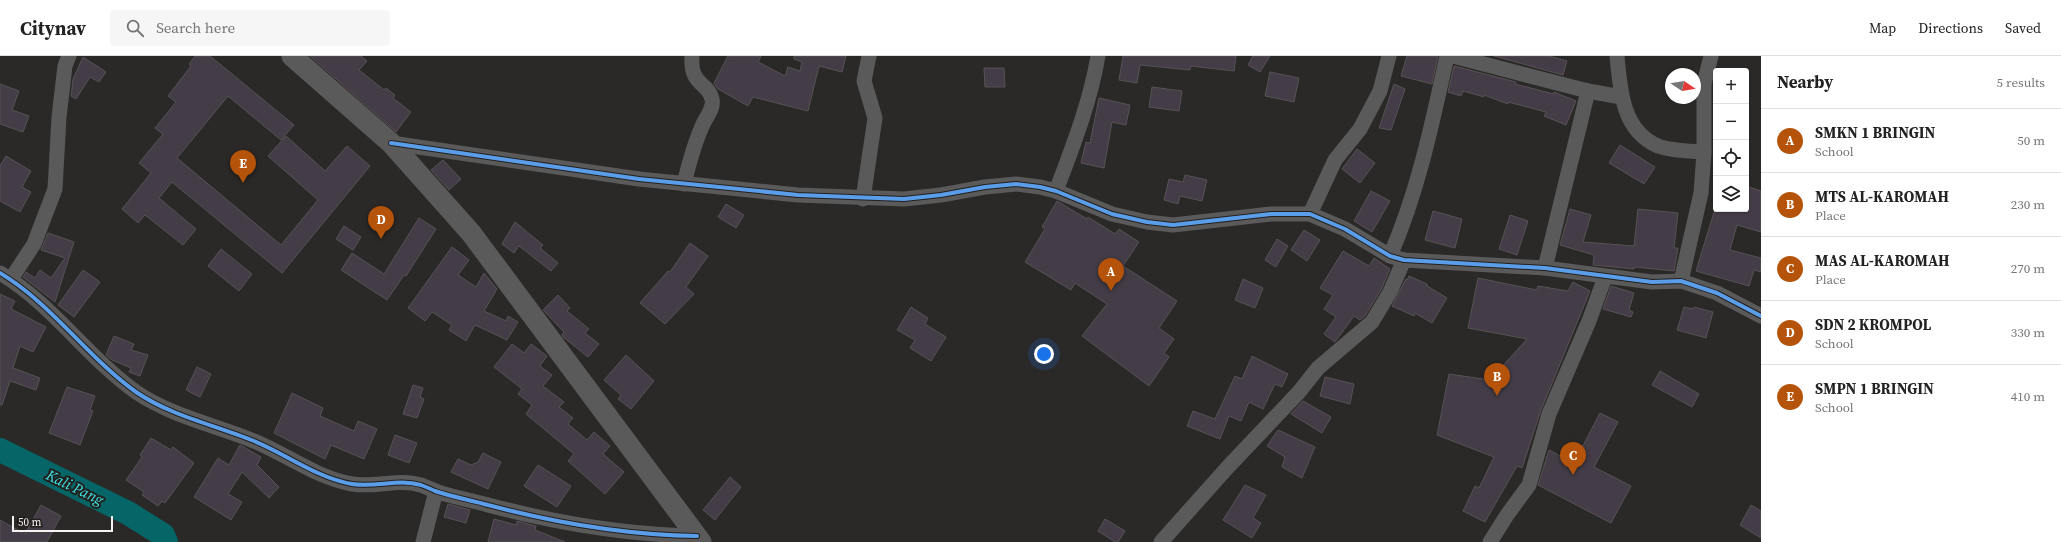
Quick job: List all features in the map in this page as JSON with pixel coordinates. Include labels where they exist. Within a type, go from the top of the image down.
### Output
[{"type":"street","points":[[69,56],[65,66],[59,117],[55,188],[34,244],[5,276],[44,307],[103,364],[132,388],[171,410],[256,441],[306,466],[351,484],[365,485],[406,482],[528,515],[579,525],[699,539]]},
{"type":"street","points":[[292,56],[391,143],[470,233],[699,539]]},
{"type":"street","points":[[684,184],[689,163],[704,122],[709,113],[712,99],[709,92],[697,81],[693,73],[692,56]]},
{"type":"street","points":[[864,199],[874,118],[864,81],[869,56]]},
{"type":"street","points":[[1056,191],[1079,132],[1093,82],[1098,56]]},
{"type":"street","points":[[1310,214],[1335,160],[1360,129],[1380,91],[1389,56]]},
{"type":"street","points":[[1162,542],[1227,468],[1300,392],[1318,368],[1372,322],[1390,292],[1405,222],[1424,157],[1447,56]]},
{"type":"street","points":[[1453,56],[1588,91],[1621,97]]},
{"type":"street","points":[[1617,56],[1621,97],[1624,108],[1635,127],[1658,146],[1704,152]]},
{"type":"street","points":[[1681,281],[1700,193],[1704,152],[1704,84],[1711,56]]},
{"type":"street","points":[[1545,268],[1588,91]]},
{"type":"street","points":[[391,143],[497,160],[684,184],[798,195],[864,199],[904,199],[1016,184],[1056,191],[1112,214],[1146,222],[1173,225],[1271,214],[1310,214],[1345,230],[1397,258],[1545,268],[1652,282],[1681,281],[1717,293],[1761,316]]},
{"type":"street","points":[[1490,542],[1507,515],[1529,485],[1549,414],[1586,328],[1605,277]]},
{"type":"street","points":[[423,542],[436,491]]},
{"type":"building","points":[[195,56],[210,56],[294,125],[281,140],[228,96],[177,158],[281,245],[318,200],[268,156],[286,136],[325,171],[347,146],[370,166],[282,273],[172,182],[159,198],[196,229],[183,245],[145,215],[138,223],[122,209],[151,173],[139,163],[163,134],[155,128],[176,102],[168,96],[191,66],[189,64]]},
{"type":"building","points":[[310,56],[361,56],[367,61],[359,70],[384,90],[386,88],[395,95],[393,98],[411,112],[396,132]]},
{"type":"building","points":[[728,56],[761,56],[758,62],[785,76],[788,67],[800,71],[802,62],[794,59],[794,56],[846,56],[842,72],[819,66],[808,111],[753,97],[748,106],[718,89],[714,83]]},
{"type":"building","points":[[1123,56],[1236,56],[1234,71],[1191,66],[1190,70],[1140,65],[1137,83],[1119,80]]},
{"type":"building","points":[[1253,56],[1270,56],[1260,72],[1248,65]]},
{"type":"building","points":[[1407,56],[1438,56],[1432,84],[1401,76]]},
{"type":"building","points":[[1494,56],[1549,56],[1567,61],[1563,75]]},
{"type":"building","points":[[83,57],[106,72],[99,82],[90,77],[76,99],[71,96],[73,79]]},
{"type":"building","points":[[1454,66],[1516,82],[1515,84],[1554,94],[1554,92],[1576,101],[1566,125],[1544,116],[1546,112],[1508,102],[1508,104],[1484,95],[1484,97],[1463,91],[1461,96],[1448,92]]},
{"type":"building","points":[[984,68],[1004,68],[1005,87],[985,87]]},
{"type":"building","points":[[1270,72],[1299,78],[1294,102],[1265,96]]},
{"type":"building","points":[[0,84],[19,91],[12,110],[29,116],[23,132],[0,124]]},
{"type":"building","points":[[1394,84],[1405,89],[1391,130],[1379,128]]},
{"type":"building","points":[[1152,87],[1182,91],[1179,111],[1149,107]]},
{"type":"building","points":[[1099,98],[1130,105],[1126,125],[1112,122],[1104,168],[1081,163],[1086,142],[1090,143]]},
{"type":"building","points":[[1620,145],[1655,167],[1644,184],[1609,163]]},
{"type":"building","points":[[1357,149],[1375,163],[1360,183],[1342,169]]},
{"type":"building","points":[[6,156],[31,171],[22,187],[31,192],[20,212],[0,201],[0,166]]},
{"type":"building","points":[[443,160],[461,179],[449,190],[431,170]]},
{"type":"building","points":[[1185,175],[1207,180],[1202,201],[1180,196],[1178,204],[1164,200],[1169,179],[1183,182]]},
{"type":"building","points":[[1749,187],[1761,191],[1761,232],[1737,225],[1730,250],[1761,258],[1761,272],[1754,270],[1749,286],[1696,271],[1714,212],[1749,212]]},
{"type":"building","points":[[1371,191],[1390,201],[1372,232],[1354,221]]},
{"type":"building","points":[[1057,201],[1087,219],[1088,217],[1115,234],[1119,229],[1139,242],[1123,266],[1177,301],[1159,328],[1174,339],[1164,353],[1169,357],[1149,386],[1082,336],[1107,304],[1075,283],[1071,290],[1025,262],[1045,229],[1042,227]]},
{"type":"building","points":[[726,204],[744,215],[736,228],[718,217]]},
{"type":"building","points":[[1570,209],[1591,215],[1583,242],[1634,246],[1638,209],[1678,213],[1674,248],[1678,248],[1674,271],[1593,265],[1594,255],[1560,245]]},
{"type":"building","points":[[1433,211],[1462,219],[1455,248],[1425,240]]},
{"type":"building","points":[[1510,215],[1528,221],[1517,255],[1499,249]]},
{"type":"building","points":[[419,218],[436,229],[406,276],[404,275],[387,300],[341,270],[352,253],[384,274]]},
{"type":"building","points":[[515,222],[543,245],[540,248],[558,263],[551,271],[519,246],[514,253],[502,244]]},
{"type":"building","points":[[344,226],[361,237],[353,250],[336,239]]},
{"type":"building","points":[[1304,230],[1320,240],[1307,261],[1291,250]]},
{"type":"building","points":[[48,233],[74,242],[55,302],[23,277],[26,272],[35,278],[40,270],[51,278],[65,258],[41,250]]},
{"type":"building","points":[[1277,239],[1288,246],[1276,267],[1265,260]]},
{"type":"building","points":[[690,243],[708,256],[686,287],[694,294],[665,324],[640,303],[668,271],[670,272]]},
{"type":"building","points":[[452,247],[469,260],[458,275],[476,287],[484,273],[497,289],[484,311],[506,321],[508,316],[518,322],[507,340],[475,325],[466,341],[449,330],[452,325],[432,312],[425,321],[408,308]]},
{"type":"building","points":[[221,249],[252,274],[239,291],[208,266]]},
{"type":"building","points":[[1343,251],[1369,266],[1374,258],[1390,269],[1382,288],[1365,316],[1360,320],[1354,316],[1335,342],[1324,334],[1336,317],[1324,309],[1333,295],[1320,288]]},
{"type":"building","points":[[83,270],[100,282],[74,317],[58,305]]},
{"type":"building","points":[[1409,276],[1427,284],[1427,286],[1447,298],[1432,323],[1415,313],[1414,316],[1392,306]]},
{"type":"building","points":[[1478,278],[1537,290],[1538,286],[1568,291],[1573,282],[1590,291],[1541,410],[1522,468],[1517,466],[1485,522],[1463,511],[1475,486],[1479,488],[1494,457],[1437,435],[1449,374],[1490,380],[1527,339],[1468,328]]},
{"type":"building","points":[[1243,279],[1263,288],[1255,308],[1235,300]]},
{"type":"building","points":[[1611,286],[1634,293],[1629,310],[1633,312],[1631,317],[1603,309]]},
{"type":"building","points":[[0,294],[15,301],[11,309],[46,327],[33,352],[20,346],[13,368],[40,378],[36,390],[10,381],[2,405],[0,405]]},
{"type":"building","points":[[558,295],[570,308],[567,311],[589,329],[585,333],[599,344],[588,357],[563,337],[562,335],[564,332],[543,310]]},
{"type":"building","points":[[911,307],[928,318],[925,324],[946,337],[931,361],[910,348],[915,340],[897,330]]},
{"type":"building","points":[[1684,307],[1693,309],[1694,307],[1713,312],[1706,338],[1677,330]]},
{"type":"building","points":[[114,336],[134,344],[131,350],[148,355],[140,376],[129,372],[131,368],[112,360],[106,355]]},
{"type":"building","points":[[512,344],[524,353],[531,344],[547,356],[540,366],[552,375],[543,386],[564,402],[559,407],[573,418],[568,424],[587,440],[594,432],[610,446],[603,454],[624,472],[605,494],[568,461],[574,454],[526,414],[532,405],[518,394],[522,389],[494,367]]},
{"type":"building","points":[[626,355],[654,381],[631,409],[618,399],[621,395],[604,380]]},
{"type":"building","points":[[1252,356],[1288,374],[1282,387],[1275,384],[1263,409],[1249,402],[1241,421],[1229,416],[1220,439],[1187,426],[1193,411],[1215,419],[1235,376],[1242,379]]},
{"type":"building","points":[[197,367],[211,374],[200,397],[186,390]]},
{"type":"building","points":[[1660,371],[1699,394],[1692,407],[1652,385]]},
{"type":"building","points":[[1325,377],[1354,384],[1350,404],[1320,396]]},
{"type":"building","points":[[413,385],[423,388],[420,397],[424,399],[417,418],[403,414]]},
{"type":"building","points":[[67,387],[95,396],[90,410],[93,411],[80,445],[49,433]]},
{"type":"building","points":[[292,393],[323,408],[320,416],[354,431],[358,421],[377,429],[364,459],[331,445],[325,459],[274,433]]},
{"type":"building","points":[[1303,401],[1331,417],[1322,433],[1291,414]]},
{"type":"building","points":[[1600,413],[1618,422],[1594,467],[1631,486],[1611,523],[1538,485],[1549,450],[1574,463]]},
{"type":"building","points":[[1278,430],[1315,447],[1302,478],[1282,467],[1285,457],[1267,446]]},
{"type":"building","points":[[395,435],[417,443],[409,463],[388,455]]},
{"type":"building","points":[[151,438],[171,450],[173,447],[194,463],[165,503],[162,501],[158,506],[142,495],[144,492],[126,480],[142,457],[140,455]]},
{"type":"building","points":[[240,445],[261,457],[257,465],[279,487],[269,498],[242,472],[228,494],[242,502],[231,520],[194,497],[218,458],[229,465]]},
{"type":"building","points":[[483,453],[501,462],[488,489],[451,472],[458,459],[471,465],[478,462]]},
{"type":"building","points":[[538,465],[571,486],[557,507],[524,486]]},
{"type":"building","points":[[730,477],[741,487],[715,520],[703,510]]},
{"type":"building","points":[[1245,485],[1266,495],[1253,518],[1261,523],[1252,538],[1223,520]]},
{"type":"building","points":[[448,504],[470,510],[466,523],[444,517]]},
{"type":"building","points":[[41,505],[61,516],[47,542],[0,542],[0,520],[25,534]]},
{"type":"building","points":[[1751,505],[1761,511],[1761,538],[1740,525]]},
{"type":"building","points":[[494,519],[516,525],[517,521],[536,526],[535,530],[565,542],[488,542]]},
{"type":"building","points":[[1105,519],[1125,531],[1118,542],[1115,542],[1098,531]]},
{"type":"waterway","name":"Kali Pang","points":[[0,450],[128,513],[163,535],[166,542]]},
{"type":"cycle path","points":[[391,143],[639,179],[798,195],[904,199],[1016,184],[1056,191],[1112,214],[1147,222],[1173,225],[1271,214],[1310,214],[1345,229],[1390,256],[1404,260],[1545,268],[1652,282],[1681,281],[1717,293],[1761,316]]},
{"type":"cycle path","points":[[0,273],[36,300],[101,363],[136,392],[178,414],[266,446],[326,477],[361,485],[404,482],[412,483],[448,495],[539,517],[591,527],[644,533],[697,536]]},
{"type":"place","name":"SMPN 1 BRINGIN","points":[[243,183]]},
{"type":"place","name":"SDN 2 KROMPOL","points":[[381,239]]},
{"type":"place","name":"SMKN 1 BRINGIN","points":[[1111,291]]},
{"type":"place","name":"MTS AL-KAROMAH","points":[[1497,396]]},
{"type":"place","name":"MAS AL-KAROMAH","points":[[1573,475]]}]
